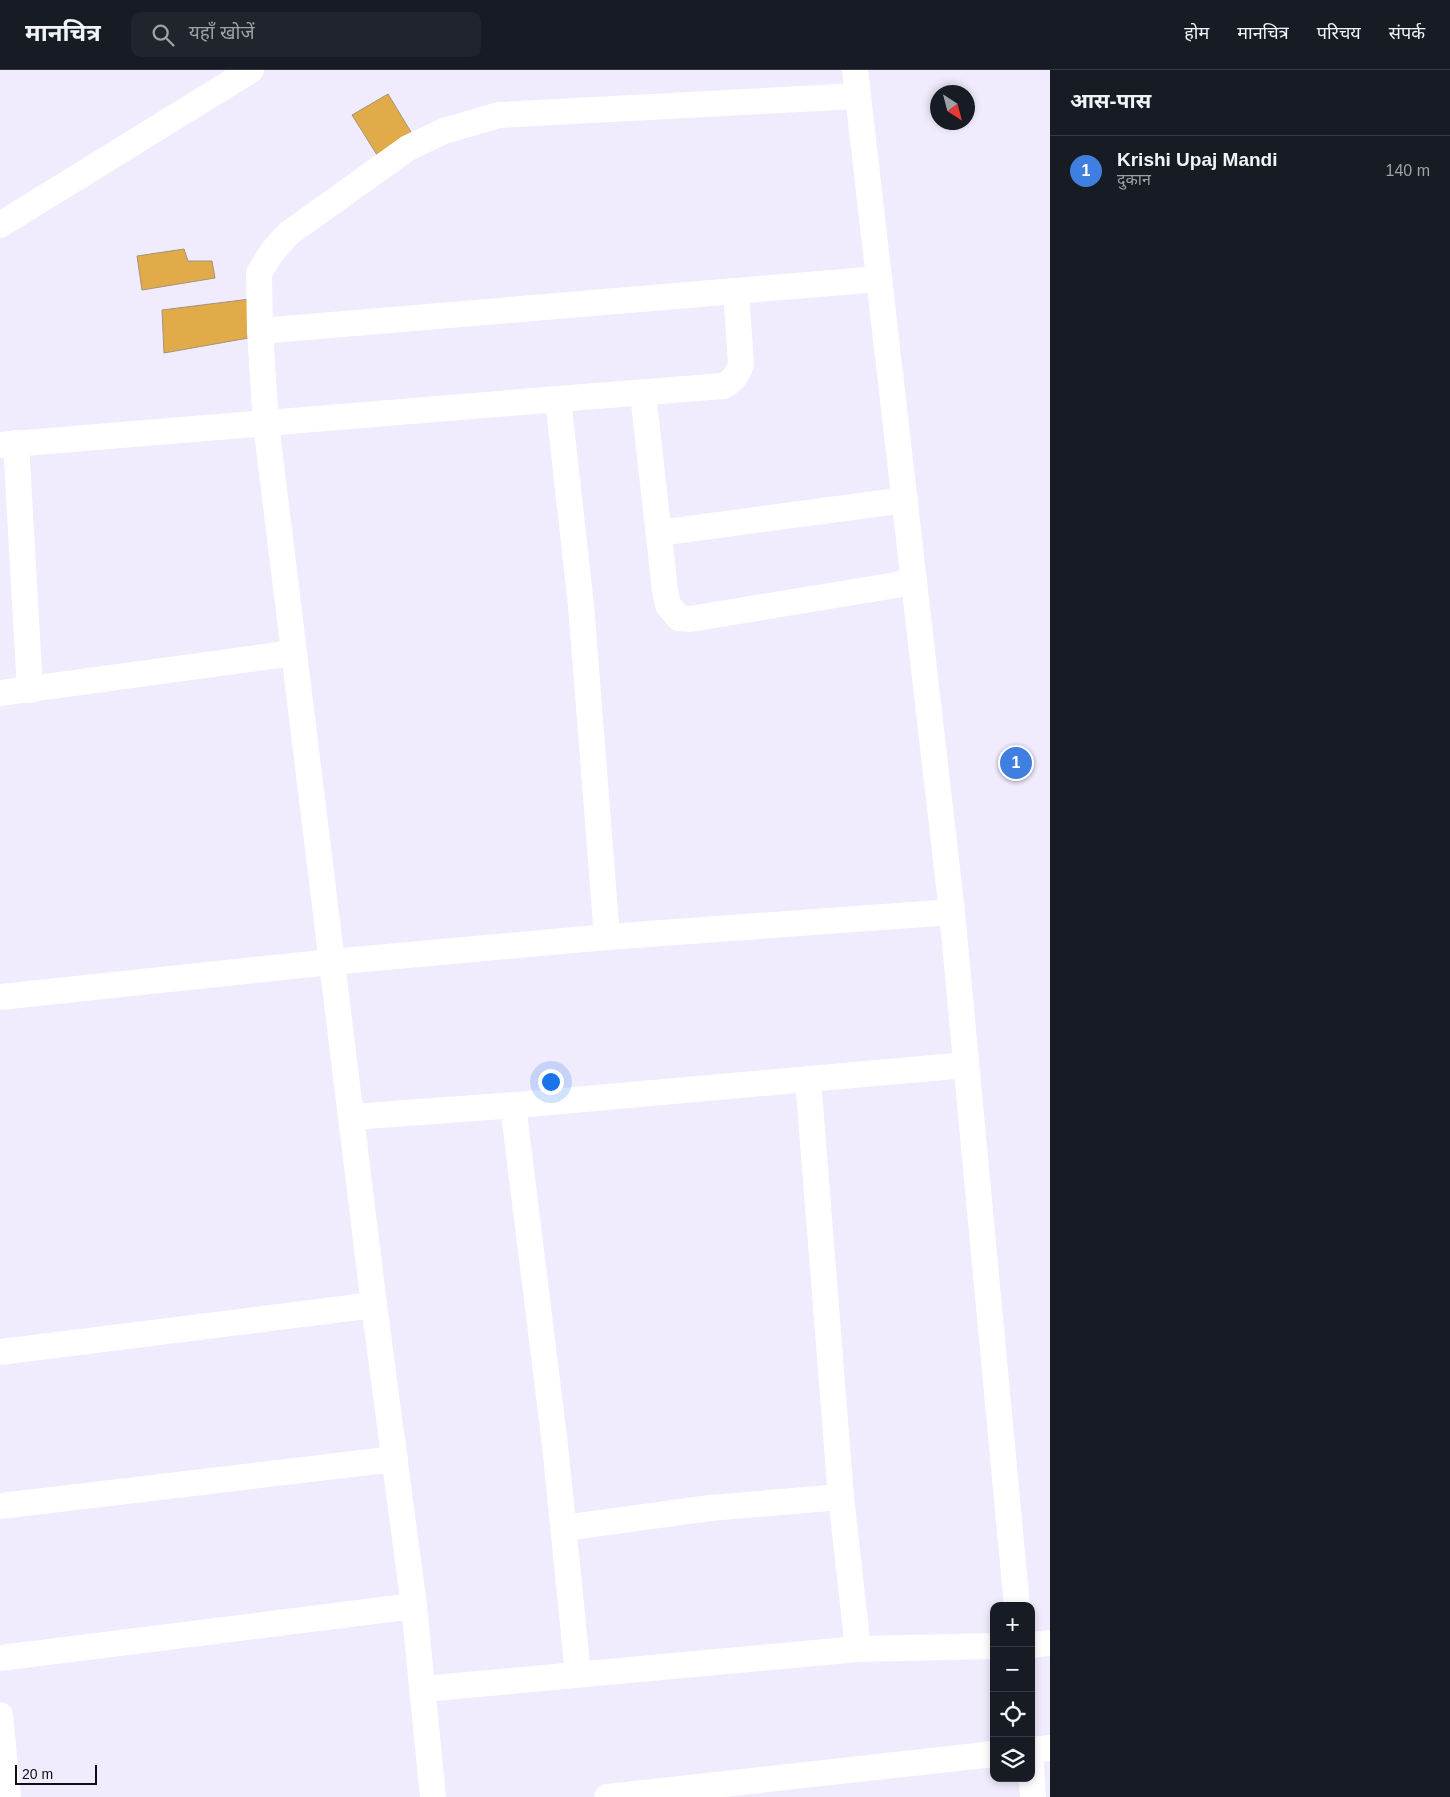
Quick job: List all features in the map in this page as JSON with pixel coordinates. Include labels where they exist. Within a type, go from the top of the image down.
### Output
[{"type":"street","points":[[0,225],[251,70]]},
{"type":"street","points":[[855,70],[952,912],[1017,1602]]},
{"type":"street","points":[[433,1797],[424,1689],[414,1606],[331,962],[266,424],[260,331],[259,273],[272,252],[288,234],[408,148],[444,131],[498,115],[858,96]]},
{"type":"street","points":[[260,331],[879,279]]},
{"type":"street","points":[[30,690],[8,444],[724,386],[731,382],[739,373],[741,364],[736,290]]},
{"type":"street","points":[[643,394],[668,606],[679,618],[690,619],[914,582]]},
{"type":"street","points":[[558,399],[581,605],[607,937]]},
{"type":"street","points":[[659,532],[904,500]]},
{"type":"street","points":[[0,693],[293,653]]},
{"type":"street","points":[[0,997],[331,962],[607,937],[952,912]]},
{"type":"street","points":[[352,1117],[513,1106],[966,1065]]},
{"type":"street","points":[[808,1079],[841,1497],[858,1649]]},
{"type":"street","points":[[513,1106],[564,1528],[578,1674]]},
{"type":"street","points":[[0,1352],[374,1304]]},
{"type":"street","points":[[0,1506],[395,1459]]},
{"type":"street","points":[[564,1528],[710,1508],[841,1497]]},
{"type":"street","points":[[0,1658],[414,1606]]},
{"type":"street","points":[[1035,1645],[1050,1643]]},
{"type":"street","points":[[424,1689],[858,1649],[990,1646]]},
{"type":"street","points":[[0,1716],[8,1797]]},
{"type":"street","points":[[1035,1750],[1050,1748]]},
{"type":"street","points":[[607,1797],[990,1754]]},
{"type":"street","points":[[1032,1782],[1033,1797]]},
{"type":"building","points":[[388,94],[414,137],[379,158],[352,115]]},
{"type":"building","points":[[184,249],[188,261],[212,261],[215,278],[142,290],[137,256]]},
{"type":"building","points":[[250,299],[254,337],[164,353],[162,310]]},
{"type":"place","name":"Krishi Upaj Mandi","points":[[1016,763]]}]
